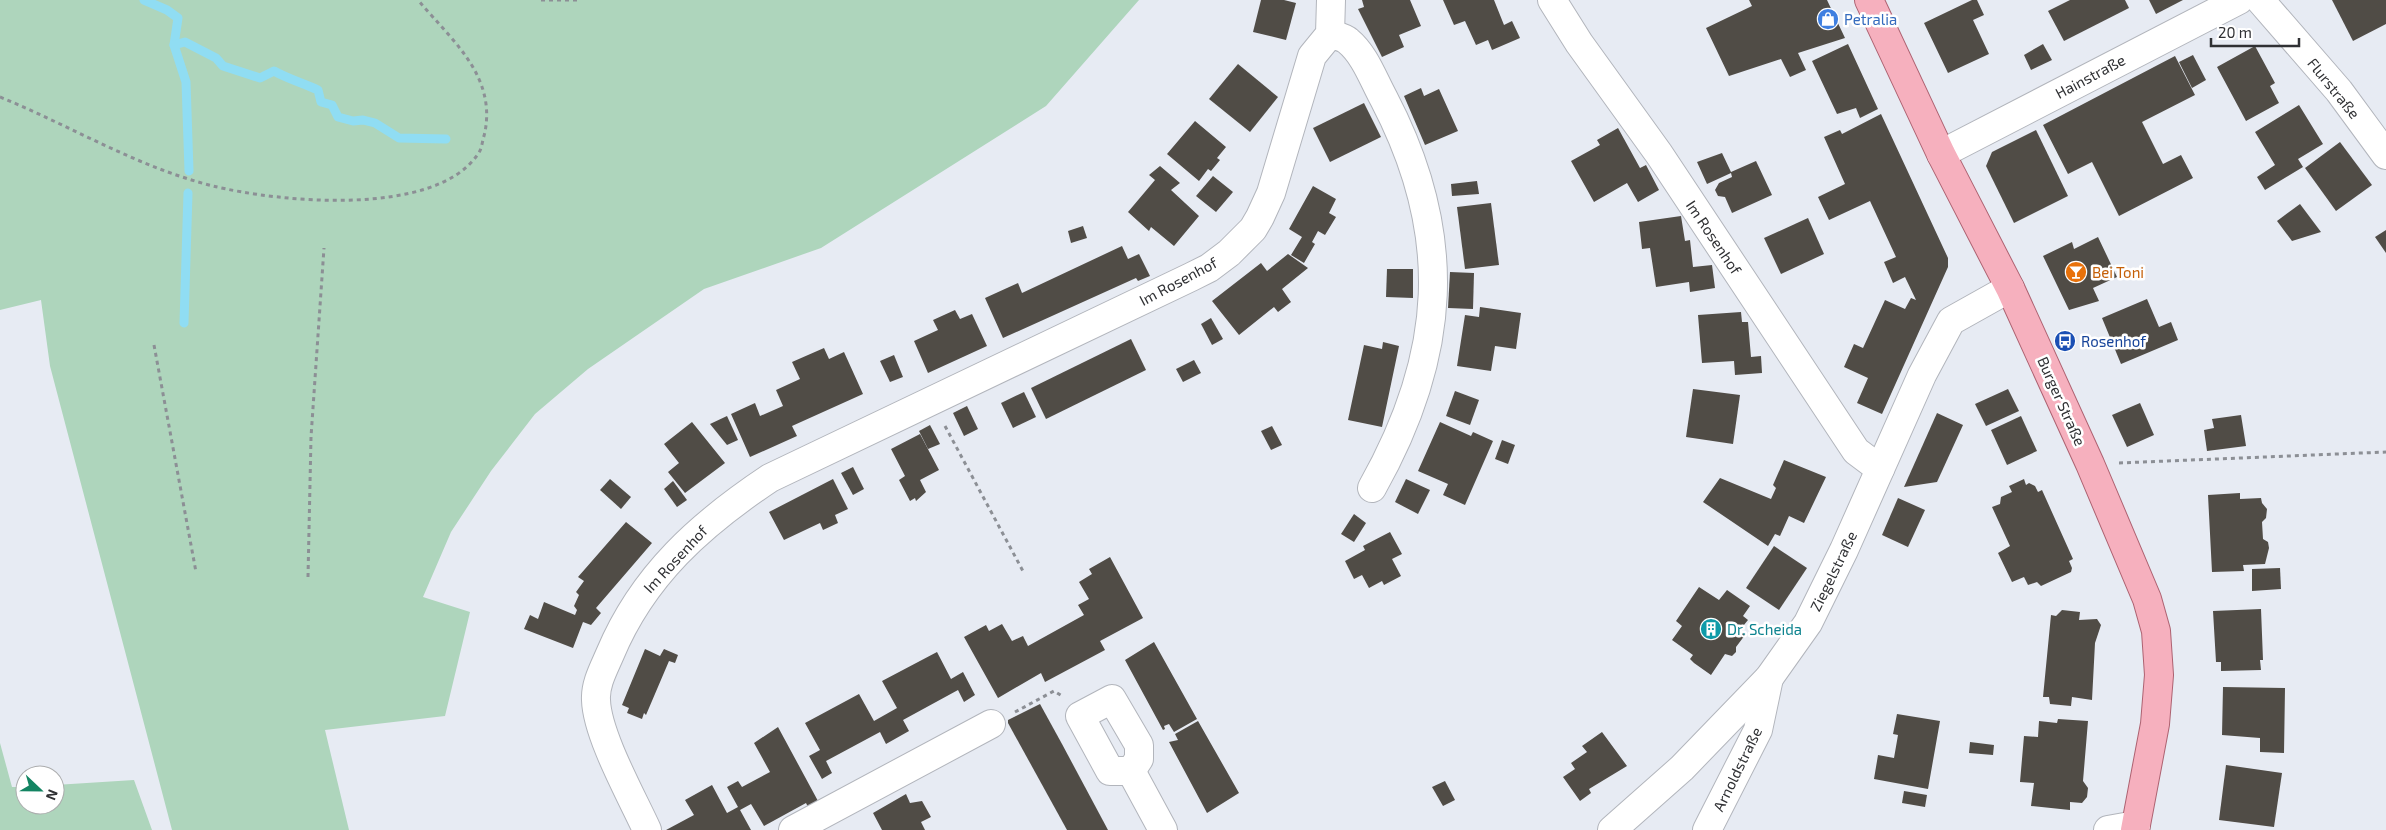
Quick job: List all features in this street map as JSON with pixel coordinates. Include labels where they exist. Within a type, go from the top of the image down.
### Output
[{"type":"main road","name":"Burger Straße","points":[[1869,0],[1941,154],[2010,288],[2090,464],[2147,599],[2156,631],[2159,675],[2155,724],[2135,827]]},
{"type":"street","points":[[1331,0],[1330,34],[1347,39],[1362,56],[1390,110],[1416,172],[1429,224],[1433,258],[1433,289],[1424,365],[1395,447],[1372,488]]},
{"type":"street","name":"Im Rosenhof","points":[[1552,0],[1601,74],[1665,163],[1856,451],[1880,469]]},
{"type":"street","name":"Hainstraße","points":[[1941,154],[2239,0]]},
{"type":"street","name":"Flurstraße","points":[[2260,0],[2339,91],[2386,156]]},
{"type":"street","name":"Im Rosenhof","points":[[647,830],[613,756],[599,719],[596,700],[599,679],[618,634],[643,592],[686,542],[727,506],[770,478],[1209,268],[1229,253],[1253,229],[1260,217],[1271,193],[1312,56],[1330,34]]},
{"type":"street","name":"Ziegelstraße","points":[[1612,830],[1682,768],[1769,678],[1808,623],[1844,550],[1922,375],[1950,321],[2010,288]]},
{"type":"street","name":"Arnoldstraße","points":[[1707,830],[1758,730],[1769,678]]},
{"type":"street","points":[[793,830],[830,821],[1000,720]]},
{"type":"street","points":[[1131,771],[1163,830]]},
{"type":"street","name":"Burger Straße","points":[[2108,830],[2135,827]]},
{"type":"path","points":[[0,96],[143,163],[213,186],[279,199],[352,200],[426,191],[443,184],[464,170],[480,153],[486,126],[487,106],[478,77],[458,48],[418,0]]},
{"type":"path","points":[[541,0],[581,0]]},
{"type":"path","points":[[308,577],[311,437],[324,248]]},
{"type":"path","points":[[154,345],[196,572]]},
{"type":"path","points":[[932,401],[1024,573]]},
{"type":"path","points":[[2090,464],[2386,452]]},
{"type":"path","points":[[1000,720],[1041,698]]},
{"type":"green space","points":[[0,0],[1139,0],[1046,106],[821,248],[704,289],[588,369],[535,414],[491,471],[451,532],[423,597],[470,612],[445,716],[325,730],[349,830],[172,830],[50,366],[41,300],[0,310]]},
{"type":"green space","points":[[0,743],[12,787],[15,787],[15,815],[65,815],[65,784],[134,780],[152,830],[0,830]]},
{"type":"building","points":[[1261,0],[1284,0],[1296,3],[1286,40],[1253,32]]},
{"type":"building","points":[[1362,0],[1410,0],[1421,26],[1399,35],[1404,47],[1382,57],[1358,9],[1364,7]]},
{"type":"building","points":[[1443,0],[1494,0],[1504,25],[1512,21],[1520,38],[1492,50],[1488,40],[1476,45],[1465,21],[1454,25]]},
{"type":"building","points":[[1749,0],[1827,0],[1845,38],[1798,53],[1806,70],[1790,77],[1781,59],[1729,76],[1706,28],[1752,6]]},
{"type":"building","points":[[1972,0],[1977,0],[1984,15],[1973,20],[1989,54],[1948,73],[1924,23]]},
{"type":"building","points":[[2070,0],[2125,0],[2129,8],[2064,41],[2048,11]]},
{"type":"building","points":[[2149,0],[2183,0],[2156,14]]},
{"type":"building","points":[[2332,0],[2386,0],[2386,24],[2353,41]]},
{"type":"building","points":[[1848,44],[1878,109],[1860,118],[1856,108],[1837,114],[1812,61]]},
{"type":"building","points":[[2043,44],[2052,60],[2031,70],[2024,55]]},
{"type":"building","points":[[2255,46],[2275,83],[2270,86],[2279,103],[2246,121],[2217,67]]},
{"type":"building","points":[[2193,55],[2206,80],[2192,88],[2179,62]]},
{"type":"building","points":[[2175,56],[2195,95],[2142,122],[2163,164],[2181,155],[2193,178],[2119,216],[2092,162],[2068,174],[2043,125]]},
{"type":"building","points":[[1238,64],[1278,97],[1250,132],[1209,99]]},
{"type":"building","points":[[1421,88],[1424,96],[1439,89],[1458,131],[1425,145],[1404,96]]},
{"type":"building","points":[[1364,103],[1381,137],[1330,162],[1313,128]]},
{"type":"building","points":[[2299,105],[2323,144],[2298,159],[2303,167],[2265,190],[2257,177],[2275,165],[2255,132]]},
{"type":"building","points":[[1881,114],[1948,258],[1948,267],[1882,414],[1857,403],[1868,378],[1844,367],[1854,344],[1863,348],[1885,300],[1905,309],[1911,298],[1916,300],[1905,277],[1893,283],[1884,262],[1896,257],[1870,201],[1829,220],[1818,197],[1845,184],[1824,137],[1840,130],[1842,134]]},
{"type":"building","points":[[1195,121],[1226,147],[1217,158],[1220,160],[1211,171],[1208,169],[1199,181],[1167,154]]},
{"type":"building","points":[[1618,128],[1640,168],[1646,165],[1659,190],[1638,202],[1627,183],[1594,202],[1571,161],[1600,145],[1597,140]]},
{"type":"building","points":[[2036,130],[2068,196],[2014,223],[1986,166],[1992,152]]},
{"type":"building","points":[[2340,142],[2372,185],[2336,211],[2305,168]]},
{"type":"building","points":[[1722,153],[1731,172],[1756,161],[1772,195],[1732,213],[1725,197],[1718,196],[1715,190],[1719,183],[1732,177],[1731,173],[1707,184],[1697,162]]},
{"type":"building","points":[[1160,166],[1180,183],[1171,190],[1199,216],[1174,246],[1151,227],[1149,231],[1128,212],[1155,180],[1149,175]]},
{"type":"building","points":[[1213,176],[1233,192],[1216,212],[1196,196]]},
{"type":"building","points":[[1477,181],[1479,194],[1452,196],[1451,184]]},
{"type":"building","points":[[1313,186],[1336,199],[1329,213],[1336,217],[1325,235],[1318,231],[1312,242],[1315,244],[1304,263],[1291,255],[1302,237],[1289,229]]},
{"type":"building","points":[[1491,203],[1499,265],[1465,269],[1457,207]]},
{"type":"building","points":[[2300,204],[2321,232],[2292,241],[2277,221]]},
{"type":"building","points":[[1681,216],[1685,241],[1690,240],[1693,267],[1712,265],[1715,288],[1690,292],[1689,282],[1656,287],[1650,248],[1642,249],[1639,222]]},
{"type":"building","points":[[1808,218],[1824,254],[1781,274],[1764,238]]},
{"type":"building","points":[[1083,226],[1087,238],[1071,243],[1068,231]]},
{"type":"building","points":[[2386,230],[2386,253],[2375,237]]},
{"type":"building","points":[[2098,237],[2117,277],[2093,288],[2099,301],[2069,310],[2043,256],[2072,242],[2074,249]]},
{"type":"building","points":[[1122,246],[1128,259],[1139,254],[1150,276],[1138,281],[1136,278],[1003,338],[985,298],[1018,283],[1022,293]]},
{"type":"building","points":[[1288,254],[1308,268],[1282,289],[1291,302],[1278,312],[1274,307],[1239,335],[1212,301],[1261,263],[1267,271]]},
{"type":"building","points":[[1387,269],[1413,269],[1413,298],[1386,297]]},
{"type":"building","points":[[1450,272],[1474,273],[1473,309],[1448,308]]},
{"type":"building","points":[[2147,299],[2159,327],[2171,322],[2178,340],[2121,364],[2102,318]]},
{"type":"building","points":[[1480,307],[1521,313],[1516,349],[1495,346],[1491,371],[1457,366],[1465,315],[1479,317]]},
{"type":"building","points":[[955,310],[960,319],[972,314],[987,346],[928,373],[914,341],[938,330],[933,320]]},
{"type":"building","points":[[1741,312],[1742,322],[1748,322],[1751,357],[1761,356],[1762,373],[1735,375],[1734,361],[1702,363],[1698,315]]},
{"type":"building","points":[[1211,318],[1223,339],[1212,345],[1201,324]]},
{"type":"building","points":[[1131,339],[1146,370],[1046,419],[1031,388]]},
{"type":"building","points":[[1383,342],[1399,346],[1382,427],[1348,420],[1364,345],[1382,349]]},
{"type":"building","points":[[824,348],[829,359],[844,352],[863,394],[792,426],[797,436],[750,457],[731,414],[755,403],[760,416],[783,406],[776,390],[800,379],[792,362]]},
{"type":"building","points":[[894,355],[903,377],[890,382],[880,361]]},
{"type":"building","points":[[1194,360],[1201,373],[1183,382],[1176,369]]},
{"type":"building","points":[[1693,389],[1740,395],[1733,444],[1686,437]]},
{"type":"building","points":[[2008,389],[2019,411],[1986,426],[1975,404]]},
{"type":"building","points":[[1455,391],[1479,400],[1470,425],[1446,416]]},
{"type":"building","points":[[1024,392],[1036,417],[1013,428],[1001,403]]},
{"type":"building","points":[[2140,403],[2154,435],[2127,447],[2112,415]]},
{"type":"building","points":[[967,406],[978,429],[964,436],[953,413]]},
{"type":"building","points":[[1937,413],[1963,425],[1937,482],[1904,487]]},
{"type":"building","points":[[2241,415],[2246,446],[2207,451],[2204,430],[2214,428],[2212,419]]},
{"type":"building","points":[[727,416],[738,440],[727,445],[710,424]]},
{"type":"building","points":[[2021,416],[2037,451],[2007,465],[1991,430]]},
{"type":"building","points":[[692,422],[725,463],[685,493],[668,472],[679,463],[664,444]]},
{"type":"building","points":[[1440,422],[1471,436],[1473,432],[1493,441],[1465,505],[1443,495],[1448,484],[1418,471]]},
{"type":"building","points":[[930,425],[940,444],[928,449],[919,431]]},
{"type":"building","points":[[1272,426],[1282,445],[1271,450],[1261,431]]},
{"type":"building","points":[[920,434],[939,470],[920,480],[926,492],[916,501],[915,498],[910,501],[899,480],[905,476],[891,449]]},
{"type":"building","points":[[1502,440],[1515,445],[1508,464],[1495,459]]},
{"type":"building","points":[[1784,460],[1826,477],[1804,523],[1789,516],[1780,536],[1775,534],[1768,546],[1703,502],[1720,478],[1771,499],[1776,488],[1773,485]]},
{"type":"building","points":[[853,467],[864,489],[853,495],[841,473]]},
{"type":"building","points":[[610,479],[631,497],[621,509],[600,490]]},
{"type":"building","points":[[833,479],[848,509],[835,515],[838,523],[823,530],[820,523],[784,540],[769,512]]},
{"type":"building","points":[[1406,479],[1430,490],[1418,514],[1395,502]]},
{"type":"building","points":[[2024,479],[2026,485],[2029,483],[2035,486],[2038,492],[2042,490],[2073,559],[2069,561],[2072,568],[2071,572],[2041,586],[2037,582],[2028,585],[2024,577],[2012,582],[1998,553],[2010,546],[1992,507],[2000,504],[2001,497],[2012,492],[2009,486]]},
{"type":"building","points":[[673,481],[687,500],[677,507],[664,489]]},
{"type":"building","points":[[2240,493],[2240,499],[2261,498],[2262,503],[2267,509],[2266,518],[2262,522],[2263,539],[2268,542],[2269,548],[2265,564],[2243,565],[2244,571],[2212,572],[2208,495]]},
{"type":"building","points":[[1898,498],[1925,510],[1908,547],[1882,535]]},
{"type":"building","points":[[1354,514],[1366,523],[1354,542],[1341,534]]},
{"type":"building","points":[[626,522],[652,543],[596,608],[601,613],[591,625],[583,622],[573,648],[524,629],[530,615],[538,619],[544,602],[575,615],[577,610],[574,606],[579,595],[576,592],[584,581],[578,577]]},
{"type":"building","points":[[1390,532],[1402,554],[1392,559],[1401,576],[1384,585],[1382,581],[1369,588],[1362,575],[1354,579],[1345,561],[1365,550],[1363,546]]},
{"type":"building","points":[[1774,546],[1807,568],[1779,610],[1746,588]]},
{"type":"building","points":[[1110,557],[1143,618],[1100,641],[1105,650],[1045,682],[1041,673],[998,698],[964,637],[986,625],[989,631],[1002,624],[1012,641],[1023,636],[1028,646],[1084,615],[1078,605],[1089,599],[1079,582],[1092,574],[1089,569]]},
{"type":"building","points":[[2280,568],[2281,589],[2252,591],[2252,569]]},
{"type":"building","name":"Dr. Scheida","points":[[1699,587],[1719,600],[1727,590],[1750,606],[1743,616],[1748,620],[1739,631],[1745,635],[1736,647],[1736,652],[1732,656],[1725,654],[1711,675],[1690,659],[1693,655],[1672,640],[1682,626],[1676,621]]},
{"type":"building","points":[[2261,609],[2263,660],[2260,660],[2261,670],[2221,671],[2221,662],[2216,662],[2213,611]]},
{"type":"building","points":[[2062,610],[2080,612],[2079,620],[2097,619],[2101,625],[2095,643],[2092,700],[2072,697],[2071,706],[2050,704],[2049,697],[2043,697],[2051,615],[2056,616]]},
{"type":"building","points":[[1154,642],[1197,719],[1174,732],[1169,724],[1164,726],[1165,729],[1163,730],[1125,660]]},
{"type":"building","points":[[645,649],[660,656],[664,649],[678,655],[675,663],[669,661],[646,715],[644,713],[642,719],[627,713],[629,708],[622,705]]},
{"type":"building","points":[[937,652],[951,679],[963,672],[975,695],[964,702],[958,690],[903,720],[909,731],[886,744],[880,732],[826,761],[832,773],[822,779],[809,756],[820,750],[805,723],[859,694],[874,721],[897,708],[882,681]]},
{"type":"building","points":[[2223,687],[2285,688],[2284,753],[2260,752],[2260,738],[2222,735]]},
{"type":"building","points":[[1040,704],[1108,830],[1067,830],[1008,723],[1008,720]]},
{"type":"building","points":[[1897,714],[1940,721],[1928,789],[1874,779],[1878,755],[1894,758],[1898,735],[1893,734]]},
{"type":"building","points":[[2058,719],[2088,721],[2083,781],[2088,788],[2087,797],[2082,803],[2070,802],[2070,810],[2031,806],[2034,783],[2020,782],[2024,736],[2038,737],[2039,721],[2057,723]]},
{"type":"building","points":[[1198,721],[1239,793],[1207,813],[1169,742],[1178,740],[1175,734]]},
{"type":"building","points":[[778,727],[818,801],[808,807],[806,803],[764,826],[751,804],[740,810],[751,830],[666,830],[694,815],[685,800],[712,785],[727,813],[738,807],[727,787],[738,781],[742,787],[770,772],[754,743]]},
{"type":"building","points":[[1602,732],[1627,766],[1589,789],[1591,793],[1580,801],[1563,777],[1575,769],[1571,763],[1587,752],[1582,746]]},
{"type":"building","points":[[1970,742],[1994,745],[1993,755],[1969,753]]},
{"type":"building","points":[[2226,765],[2282,773],[2274,827],[2219,820]]},
{"type":"building","points":[[1445,781],[1455,800],[1443,806],[1432,787]]},
{"type":"building","points":[[1904,791],[1927,795],[1925,807],[1902,803]]},
{"type":"building","points":[[906,794],[910,803],[922,801],[931,817],[921,822],[925,830],[882,830],[873,813]]},
{"type":"waterway","points":[[144,0],[167,10],[178,18],[174,45],[186,82],[189,171]]},
{"type":"waterway","points":[[174,45],[185,42],[216,58],[223,66],[260,78],[274,71],[318,90],[321,102],[332,105],[338,117],[353,121],[363,120],[375,123],[399,138],[446,139]]},
{"type":"waterway","points":[[184,323],[188,193]]},
{"type":"place","name":"Petralia","points":[[1828,19]]},
{"type":"place","name":"Bei Toni","points":[[2076,272]]},
{"type":"place","name":"Rosenhof","points":[[2065,341]]},
{"type":"place","name":"Dr. Scheida","points":[[1711,629]]}]
